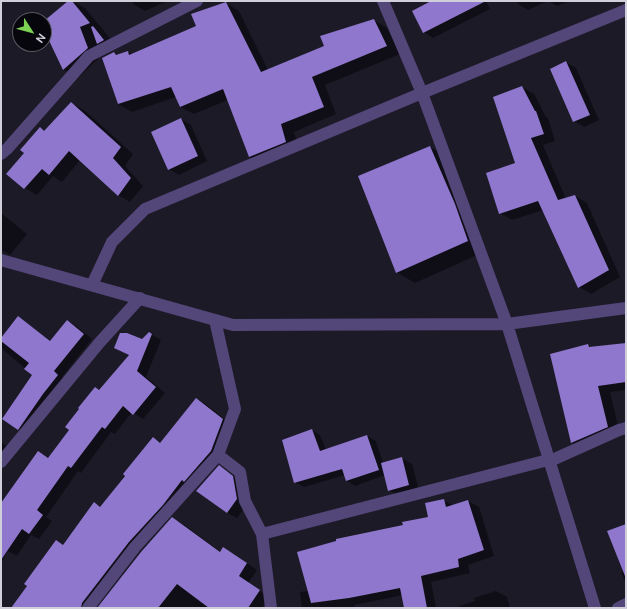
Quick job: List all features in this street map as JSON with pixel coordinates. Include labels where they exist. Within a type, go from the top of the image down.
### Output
[{"type":"street","points":[[1,154],[89,56],[197,1]]},
{"type":"street","points":[[383,1],[422,93],[507,324],[595,608]]},
{"type":"street","points":[[92,284],[112,242],[145,209],[422,93],[626,10]]},
{"type":"street","points":[[1,260],[92,284],[233,325],[507,324],[626,308]]},
{"type":"street","points":[[1,462],[100,342],[140,298]]},
{"type":"street","points":[[88,608],[135,547],[218,455],[235,410],[215,320]]},
{"type":"street","points":[[262,534],[548,460],[550,461],[626,428]]},
{"type":"street","points":[[218,455],[240,472],[245,501],[262,534],[270,607]]},
{"type":"street","points":[[618,608],[626,604]]},
{"type":"building","points":[[68,1],[72,1],[90,23],[80,27],[88,48],[63,70],[52,47],[52,14]]},
{"type":"building","points":[[431,1],[486,1],[423,33],[412,11]]},
{"type":"building","points":[[226,2],[261,72],[324,46],[320,36],[374,19],[387,46],[312,77],[324,107],[281,124],[286,142],[249,157],[223,89],[180,107],[171,87],[118,104],[102,58],[114,52],[116,55],[128,51],[129,55],[196,26],[191,14]]},
{"type":"building","points":[[93,26],[104,40],[97,44],[91,27]]},
{"type":"building","points":[[566,61],[590,115],[573,122],[550,69]]},
{"type":"building","points":[[522,86],[536,111],[544,134],[531,138],[558,200],[575,195],[609,270],[578,288],[538,201],[499,214],[486,173],[515,163],[493,97]]},
{"type":"building","points":[[71,102],[121,147],[113,158],[131,178],[118,196],[69,151],[49,175],[42,169],[24,189],[6,174],[24,153],[20,150],[40,127],[44,131]]},
{"type":"building","points":[[181,118],[198,156],[168,170],[151,132]]},
{"type":"building","points":[[430,146],[455,204],[468,241],[396,273],[358,176]]},
{"type":"building","points":[[18,316],[50,341],[67,320],[84,334],[54,371],[58,375],[18,430],[2,419],[32,375],[24,369],[29,363],[1,341],[1,338]]},
{"type":"building","points":[[149,332],[152,334],[137,371],[156,387],[133,415],[123,406],[105,429],[102,427],[71,468],[68,466],[37,510],[43,515],[29,534],[22,529],[1,560],[1,503],[38,451],[48,458],[69,430],[65,427],[79,409],[78,408],[95,387],[99,390],[129,355],[114,348],[120,333],[127,333],[142,339]]},
{"type":"building","points":[[626,343],[626,382],[598,386],[608,427],[571,443],[550,354],[588,344],[589,347]]},
{"type":"building","points":[[196,398],[223,419],[211,451],[184,482],[182,480],[163,505],[129,542],[82,603],[81,608],[11,608],[27,586],[24,584],[56,540],[63,545],[94,502],[100,507],[125,476],[123,474],[153,437],[160,443]]},
{"type":"building","points":[[312,429],[320,451],[367,435],[379,470],[346,481],[342,469],[294,483],[282,440]]},
{"type":"building","points":[[402,457],[409,485],[388,491],[381,463]]},
{"type":"building","points":[[219,465],[233,476],[237,499],[227,513],[196,491]]},
{"type":"building","points":[[444,499],[446,507],[468,500],[484,550],[458,559],[459,567],[421,576],[427,608],[404,608],[400,588],[349,598],[311,603],[297,552],[336,541],[336,539],[403,525],[402,522],[428,517],[425,503]]},
{"type":"building","points":[[172,517],[220,552],[223,547],[247,563],[239,576],[260,590],[248,608],[209,608],[177,584],[158,608],[97,608],[141,552]]},
{"type":"building","points":[[626,524],[626,576],[625,576],[607,531]]}]
